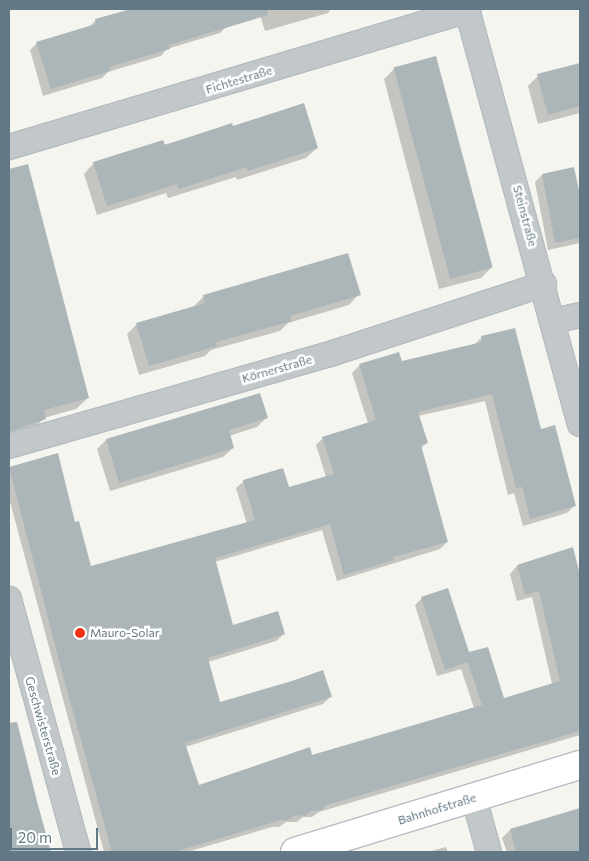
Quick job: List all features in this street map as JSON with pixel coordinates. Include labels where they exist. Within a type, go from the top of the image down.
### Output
[{"type":"street","name":"Fichtestraße","points":[[9,147],[468,10]]},
{"type":"street","name":"Steinstraße","points":[[468,10],[544,284],[580,424]]},
{"type":"street","name":"Körnerstraße","points":[[9,446],[330,354],[544,284]]},
{"type":"street","points":[[554,321],[580,315]]},
{"type":"street","name":"Geschwisterstraße","points":[[9,599],[78,852]]},
{"type":"street","name":"Bahnhofstraße","points":[[295,852],[580,765]]},
{"type":"street","points":[[474,798],[489,852]]},
{"type":"building","points":[[131,9],[267,9],[268,15],[169,45],[170,49],[109,67],[110,71],[51,89],[36,42],[96,24],[95,19]]},
{"type":"building","points":[[436,56],[493,268],[450,279],[393,67]]},
{"type":"building","points":[[580,63],[580,106],[548,115],[537,74]]},
{"type":"building","points":[[304,103],[318,148],[248,171],[247,167],[179,189],[177,184],[107,206],[93,162],[163,140],[165,145],[232,123],[233,126]]},
{"type":"building","points":[[28,164],[89,398],[44,410],[46,419],[9,432],[9,169]]},
{"type":"building","points":[[574,167],[580,195],[580,238],[555,243],[542,174]]},
{"type":"building","points":[[348,253],[361,295],[290,316],[292,321],[216,342],[217,346],[149,366],[136,323],[205,303],[203,295]]},
{"type":"building","points":[[515,328],[541,429],[555,425],[576,506],[530,519],[522,487],[516,488],[492,394],[418,412],[428,443],[421,445],[448,542],[393,557],[394,560],[344,575],[330,524],[215,558],[233,625],[278,611],[285,634],[208,658],[220,702],[323,670],[332,697],[185,743],[199,785],[310,747],[312,755],[482,705],[468,662],[445,670],[421,597],[448,588],[469,652],[488,647],[504,698],[560,681],[539,591],[525,595],[517,565],[573,547],[580,575],[580,731],[327,805],[321,810],[311,811],[305,816],[295,815],[288,820],[281,820],[174,852],[112,852],[62,672],[9,467],[58,453],[75,522],[79,521],[91,566],[255,520],[243,480],[283,468],[289,487],[334,474],[322,437],[376,420],[359,364],[399,352],[402,361],[482,342],[481,336]]},
{"type":"building","points":[[260,393],[268,418],[229,430],[234,448],[119,483],[106,439]]},
{"type":"building","points":[[17,722],[51,852],[9,852],[9,723]]},
{"type":"building","points":[[580,808],[580,852],[516,852],[510,829]]},
{"type":"place","name":"Mauro-Solar","points":[[80,633]]}]
